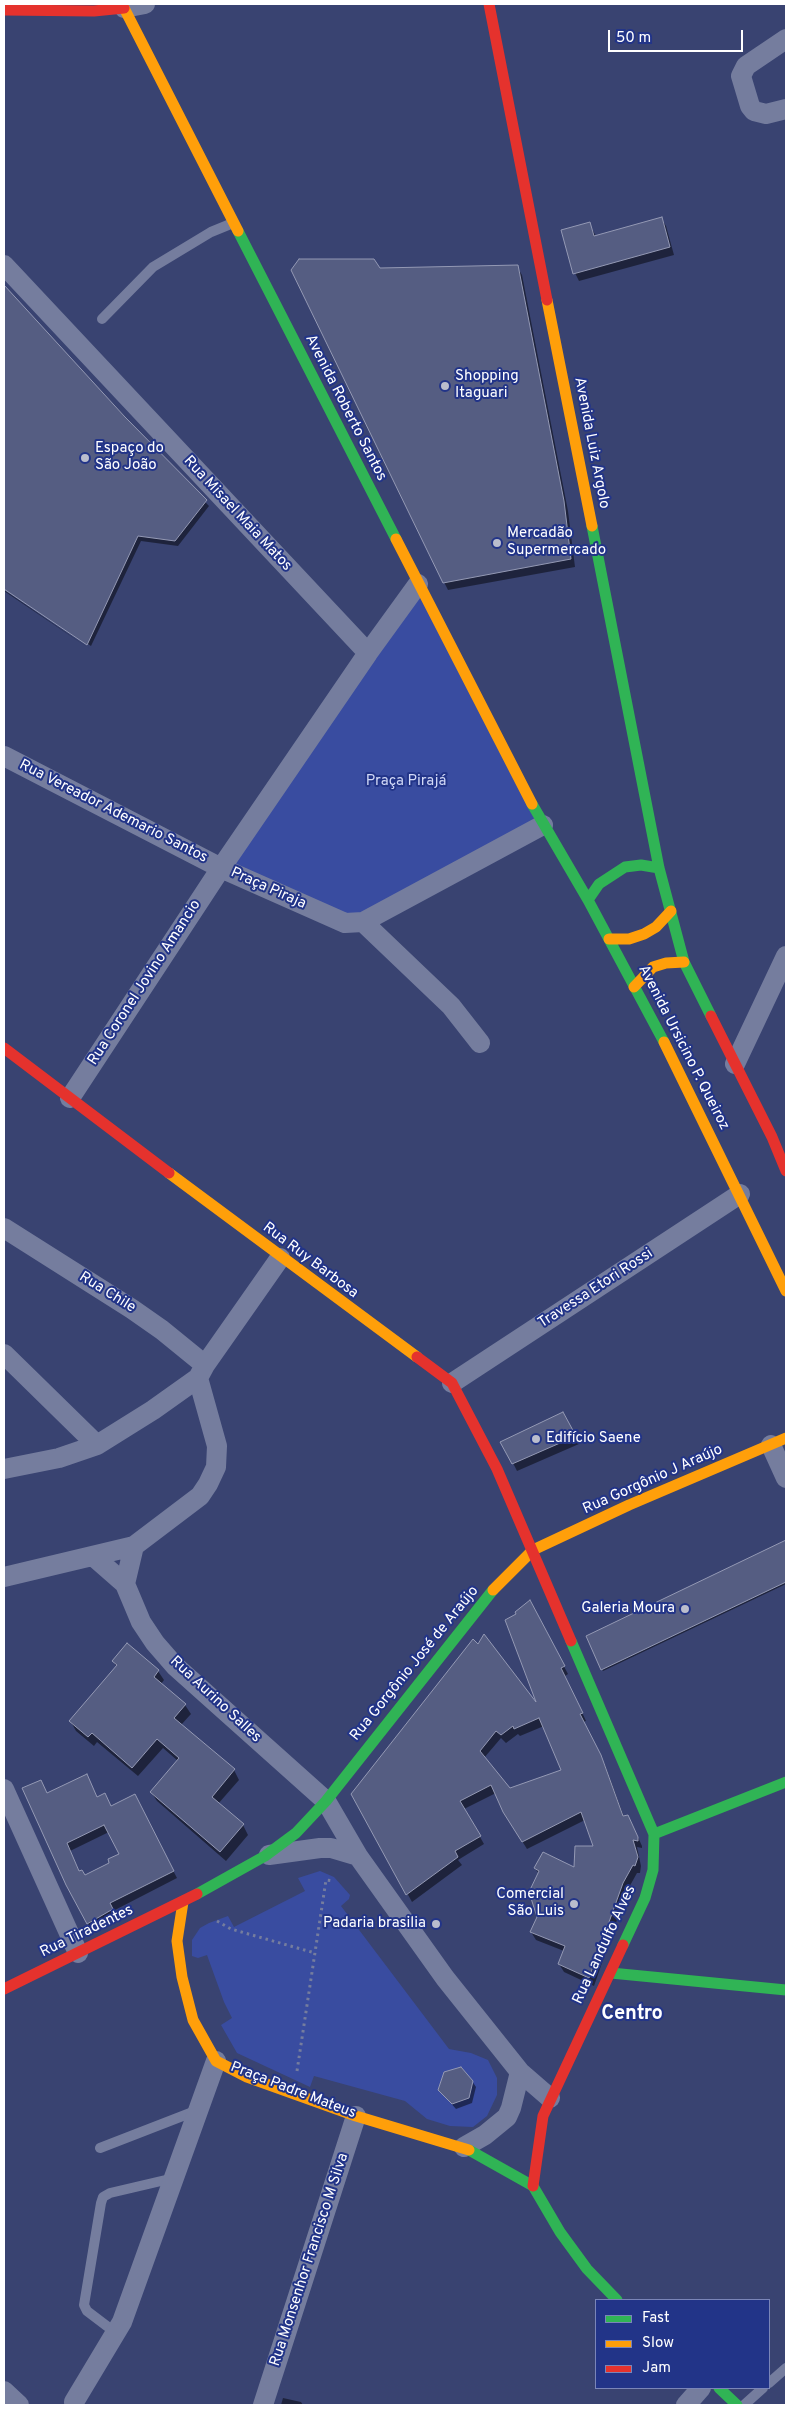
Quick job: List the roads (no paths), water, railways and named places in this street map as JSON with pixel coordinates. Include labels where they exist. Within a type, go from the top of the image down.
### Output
[{"type":"street","points":[[4,10],[94,11],[145,4]]},
{"type":"street","name":"Avenida Luiz Argolo","points":[[489,4],[659,868],[671,911]]},
{"type":"street","name":"Avenida Roberto Santos","points":[[123,6],[543,825]]},
{"type":"street","points":[[786,39],[746,66],[741,76],[750,106],[754,111],[766,114],[786,109]]},
{"type":"street","name":"Rua Misael Maia Matos","points":[[4,265],[368,653]]},
{"type":"street","name":"Praça Piraja","points":[[363,922],[345,923],[221,868],[368,653],[418,584]]},
{"type":"street","name":"Rua Vereador Ademario Santos","points":[[4,756],[221,868]]},
{"type":"street","points":[[480,1043],[451,1006],[363,922],[543,825]]},
{"type":"street","name":"Avenida Ursicino P. Queiroz","points":[[543,825],[588,900],[681,1074],[786,1291]]},
{"type":"street","points":[[588,900],[599,884],[613,873],[625,867],[642,865],[659,868]]},
{"type":"street","name":"Rua Coronel Jovino Amancio","points":[[70,1098],[221,868]]},
{"type":"street","points":[[609,939],[629,939],[644,934],[656,926],[671,911]]},
{"type":"street","points":[[671,911],[684,962],[736,1064],[779,1133],[786,1170]]},
{"type":"street","points":[[736,1064],[786,956]]},
{"type":"street","points":[[634,987],[653,967],[666,963],[684,962]]},
{"type":"street","name":"Rua Ruy Barbosa","points":[[4,1048],[280,1258],[452,1384],[497,1469],[533,1550]]},
{"type":"street","name":"Travessa Etori Rossi","points":[[452,1384],[740,1194]]},
{"type":"street","name":"Rua Chile","points":[[4,1228],[162,1330],[201,1371]]},
{"type":"street","points":[[4,1469],[60,1458],[97,1445],[153,1410],[201,1371],[280,1258]]},
{"type":"street","points":[[4,1354],[97,1445]]},
{"type":"street","points":[[4,1576],[134,1546],[200,1496],[216,1467],[217,1446],[201,1371]]},
{"type":"street","points":[[779,1441],[786,1478]]},
{"type":"street","name":"Rua Gorgônio J Araújo","points":[[533,1550],[630,1505],[779,1441]]},
{"type":"street","points":[[125,1584],[134,1546]]},
{"type":"street","name":"Rua Gorgônio José de Araújo","points":[[326,1801],[483,1601],[533,1550]]},
{"type":"street","name":"Rua Landulfo Alves","points":[[533,1550],[654,1834],[653,1870],[645,1898],[550,2098],[537,2142],[533,2186]]},
{"type":"street","name":"Rua Aurino Salles","points":[[93,1556],[125,1584],[141,1622],[155,1643],[175,1666],[326,1801]]},
{"type":"street","points":[[654,1834],[786,1782]]},
{"type":"street","points":[[4,1789],[78,1953]]},
{"type":"street","points":[[183,1902],[265,1856],[296,1833],[326,1801],[358,1856],[445,1978],[520,2072],[550,2098]]},
{"type":"street","points":[[265,1856],[320,1848],[331,1848],[358,1856]]},
{"type":"street","name":"Rua Tiradentes","points":[[4,1989],[183,1902]]},
{"type":"street","name":"Praça Padre Mateus","points":[[183,1902],[177,1940],[182,1977],[193,2020],[216,2061],[247,2077],[356,2116],[464,2147],[533,2186]]},
{"type":"street","points":[[611,1973],[786,1990]]},
{"type":"street","points":[[74,2402],[116,2333],[128,2309],[216,2061]]},
{"type":"street","points":[[464,2147],[485,2136],[507,2117],[520,2072]]},
{"type":"street","name":"Rua Monsenhor Francisco M Silva","points":[[263,2405],[356,2116]]},
{"type":"street","points":[[533,2186],[560,2232],[587,2269],[616,2299]]},
{"type":"street","points":[[686,2405],[700,2389]]},
{"type":"street","points":[[720,2389],[736,2405]]},
{"type":"street","points":[[4,2391],[19,2405]]},
{"type":"lane","points":[[102,320],[153,266],[204,236],[234,223]]},
{"type":"lane","points":[[100,2148],[198,2110]]},
{"type":"lane","points":[[116,2333],[87,2311],[84,2305],[103,2197],[174,2178]]},
{"type":"lane","points":[[770,2382],[786,2368]]},
{"type":"lane","points":[[744,2405],[763,2389]]},
{"type":"place","name":"Shopping Itaguari","points":[[445,386]]},
{"type":"place","name":"Espaço do São João","points":[[85,458]]},
{"type":"place","name":"Mercadão Supermercado","points":[[497,543]]},
{"type":"place","name":"Edifício Saene","points":[[536,1439]]},
{"type":"place","name":"Galeria Moura","points":[[685,1609]]},
{"type":"place","name":"Comercial São Luis","points":[[574,1904]]},
{"type":"place","name":"Padaria brasilia","points":[[436,1924]]},
{"type":"district","name":"Centro","points":[[632,2015]]},
{"type":"park label","name":"Praça Pirajá","points":[[406,782]]}]
